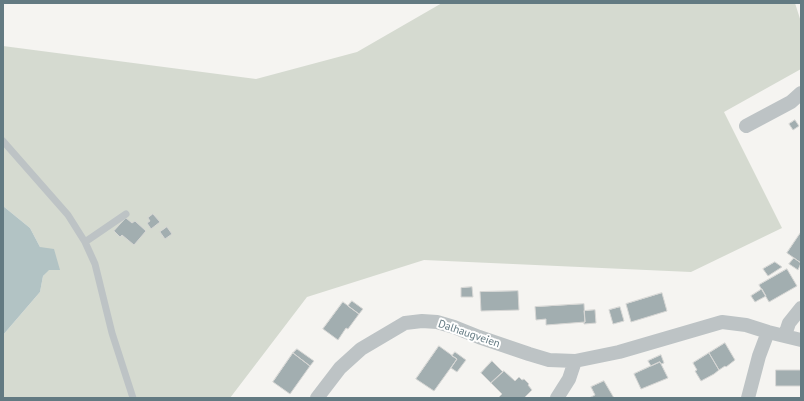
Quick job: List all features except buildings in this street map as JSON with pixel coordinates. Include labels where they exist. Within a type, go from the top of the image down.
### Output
[{"type":"street","points":[[746,126],[791,102],[801,94]]},
{"type":"street","points":[[786,335],[789,324],[801,308]]},
{"type":"street","name":"Dalhaugveien","points":[[317,398],[340,368],[361,349],[405,323],[422,320],[437,322],[454,327],[479,337],[549,360],[575,361],[619,352],[722,322],[746,324],[768,332],[786,335],[801,340]]},
{"type":"street","points":[[748,398],[759,356],[768,332]]},
{"type":"street","points":[[556,398],[569,379],[575,361]]},
{"type":"lane","points":[[3,141],[68,215],[85,242],[95,264],[112,333],[133,398]]},
{"type":"lane","points":[[85,242],[126,214]]},
{"type":"shaded area","points":[[442,3],[795,3],[801,22],[801,69],[724,112],[782,228],[691,272],[424,260],[307,297],[230,398],[3,398],[3,335],[40,292],[43,276],[48,270],[59,270],[40,247],[30,228],[3,206],[3,46],[256,79],[357,52]]},
{"type":"shaded area","points":[[3,206],[30,228],[40,247],[54,249],[60,270],[49,270],[43,276],[40,292],[3,335]]}]
